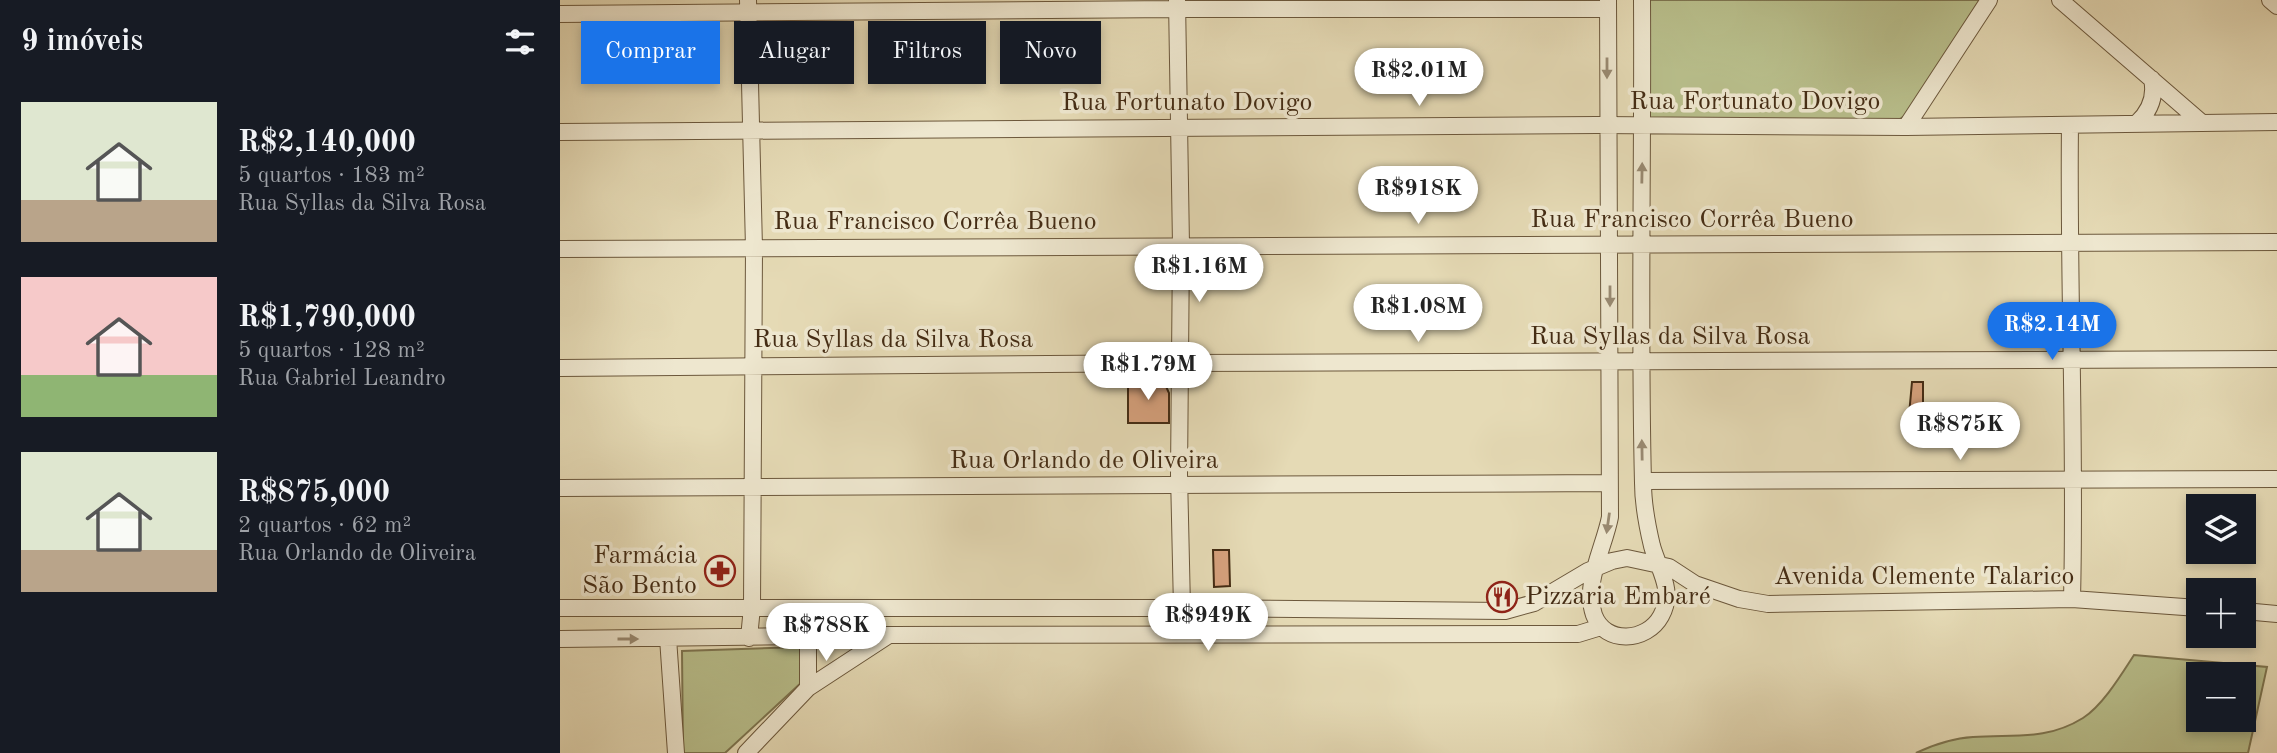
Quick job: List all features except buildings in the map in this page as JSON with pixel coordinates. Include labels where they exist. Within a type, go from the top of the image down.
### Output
[{"type":"street","points":[[560,14],[748,6],[1608,5],[1610,517],[1606,540],[1595,568],[1590,602],[1596,621],[1601,627],[1609,633],[1625,637],[1642,635],[1655,625],[1664,611],[1667,594],[1665,578],[1658,565],[1643,503],[1642,0]]},
{"type":"street","points":[[1906,127],[1989,0]]},
{"type":"street","points":[[2060,0],[2201,122]]},
{"type":"street","points":[[2270,0],[2277,6]]},
{"type":"street","points":[[1177,4],[1182,608]]},
{"type":"street","points":[[748,6],[754,248],[754,487],[749,638]]},
{"type":"street","points":[[2137,123],[2149,108],[2154,88],[2152,79]]},
{"type":"street","name":"Rua Fortunato Dovigo","points":[[560,132],[1607,125],[1906,127],[2277,122]]},
{"type":"street","points":[[2070,124],[2068,243],[2073,480],[2072,599]]},
{"type":"street","name":"Rua Francisco Corrêa Bueno","points":[[560,249],[2277,242]]},
{"type":"street","name":"Rua Syllas da Silva Rosa","points":[[560,368],[2277,359]]},
{"type":"street","points":[[1643,481],[2277,479]]},
{"type":"street","name":"Rua Orlando de Oliveira","points":[[560,488],[1609,483]]},
{"type":"street","name":"Avenida Clemente Talarico","points":[[560,608],[1505,611],[1534,603],[1595,568],[1627,558],[1669,567],[1695,584],[1739,599],[1768,604],[2072,599],[2186,607]]},
{"type":"street","points":[[2256,612],[2277,614]]},
{"type":"street","points":[[560,639],[890,635],[1578,634],[1601,627]]},
{"type":"street","points":[[746,753],[808,688],[890,635]]},
{"type":"street","points":[[808,637],[808,688]]},
{"type":"street","points":[[668,638],[676,753]]},
{"type":"green space","points":[[1647,0],[1980,0],[1910,112],[1900,119],[1648,119]]},
{"type":"green space","points":[[801,647],[803,681],[725,753],[683,753],[682,651]]},
{"type":"green space","points":[[2134,655],[2212,662],[2186,662],[2186,732],[2253,732],[2248,753],[1916,753],[1958,739],[2030,735],[2056,730],[2083,718],[2111,689]]},
{"type":"green space","points":[[2256,666],[2267,667],[2256,717]]},
{"type":"place","name":"Farmácia São Bento","points":[[720,571]]},
{"type":"place","name":"Pizzaria Embaré","points":[[1502,597]]}]
